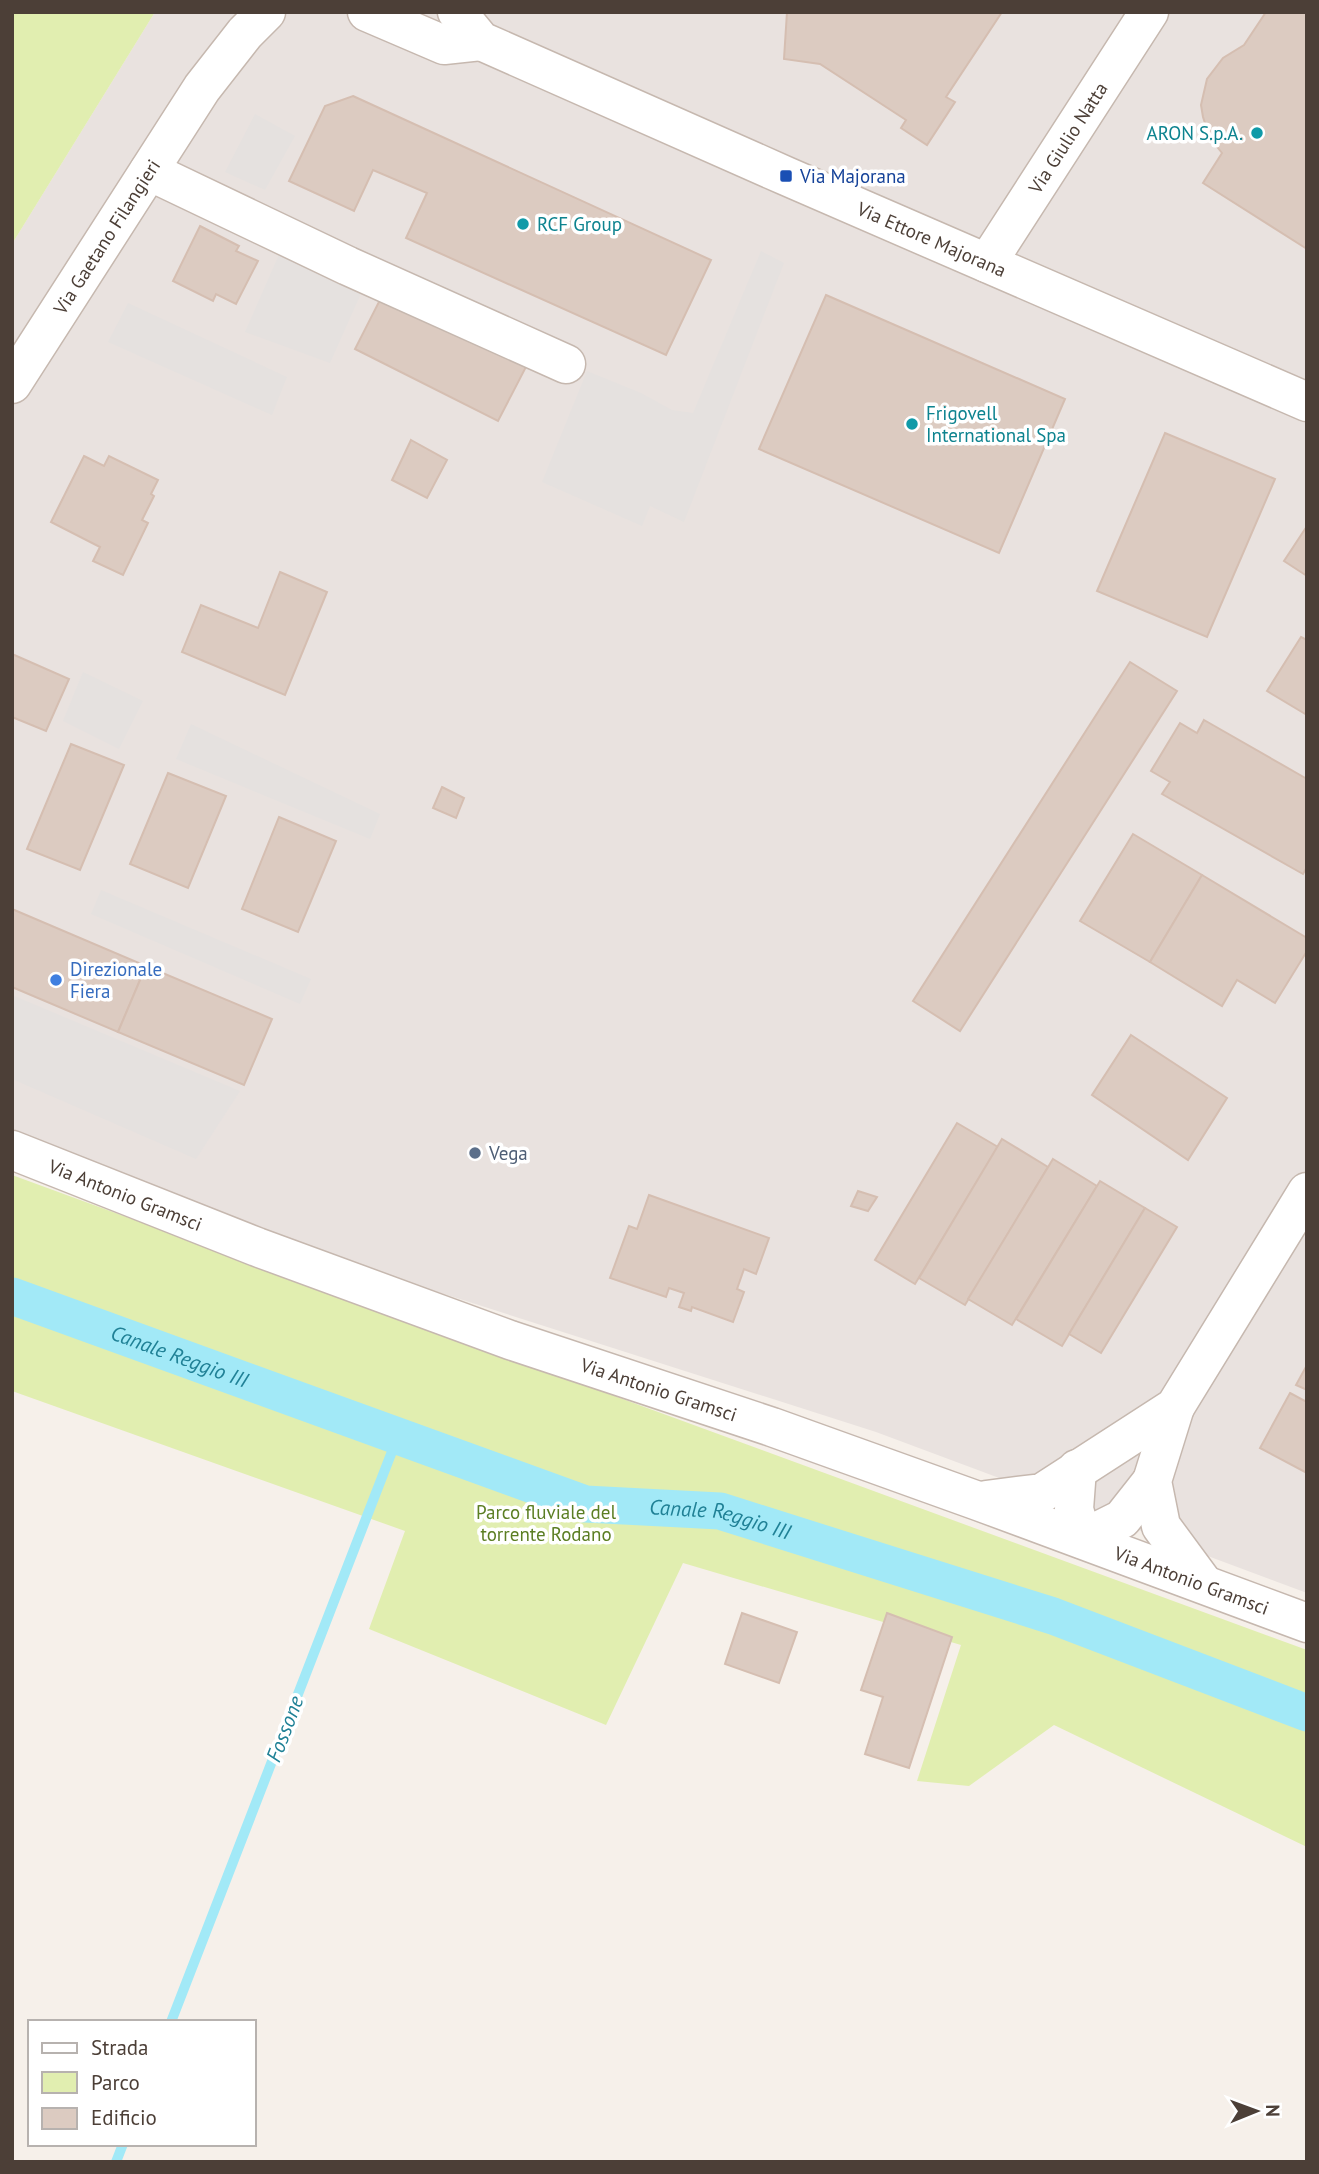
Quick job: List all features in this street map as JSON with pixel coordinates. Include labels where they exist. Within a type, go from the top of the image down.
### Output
[{"type":"street","name":"Via Gaetano Filangieri","points":[[202,89],[229,26],[231,12]]},
{"type":"street","name":"Via Gaetano Filangieri","points":[[12,384],[202,89],[266,12]]},
{"type":"street","name":"Via Ettore Majorana","points":[[366,12],[444,45],[469,27],[987,263],[1307,402]]},
{"type":"street","name":"Via Giulio Natta","points":[[987,263],[1149,12]]},
{"type":"street","points":[[149,171],[348,266],[566,365]]},
{"type":"street","name":"Via Antonio Gramsci","points":[[12,1150],[188,1221],[485,1331],[759,1423],[1307,1623]]},
{"type":"street","points":[[1077,1469],[1074,1509],[1082,1539],[1122,1519],[1152,1481],[1175,1407],[1307,1192]]},
{"type":"street","points":[[978,1501],[1042,1493],[1175,1407]]},
{"type":"street","points":[[1152,1481],[1161,1526],[1203,1583]]},
{"type":"shaded area","points":[[155,12],[1307,12],[1307,1593],[876,1432],[12,1156],[12,244]]},
{"type":"shaded area","points":[[255,114],[295,136],[265,190],[225,172]]},
{"type":"shaded area","points":[[281,250],[363,289],[330,363],[245,332]]},
{"type":"shaded area","points":[[761,251],[784,263],[684,522],[650,506],[642,526],[542,482],[587,371],[641,393],[672,410],[693,413]]},
{"type":"shaded area","points":[[128,303],[287,377],[272,415],[108,342]]},
{"type":"shaded area","points":[[83,672],[143,701],[119,749],[63,721]]},
{"type":"shaded area","points":[[191,724],[380,814],[370,839],[176,759]]},
{"type":"shaded area","points":[[101,890],[311,979],[300,1004],[91,914]]},
{"type":"shaded area","points":[[12,995],[240,1091],[196,1159],[12,1079]]},
{"type":"green space","points":[[12,12],[155,12],[12,244]]},
{"type":"green space","name":"Parco fluviale del torrente Rodano","points":[[12,1175],[1307,1650],[1307,1847],[1054,1725],[969,1786],[917,1781],[961,1645],[683,1563],[606,1725],[369,1629],[405,1531],[12,1391]]},
{"type":"building","points":[[787,12],[1002,12],[946,97],[955,102],[927,145],[901,128],[906,120],[820,64],[784,59]]},
{"type":"building","name":"ARON S.p.A.","points":[[1266,12],[1307,12],[1307,249],[1203,183],[1222,153],[1210,138],[1203,117],[1201,105],[1207,79],[1223,58],[1244,45]]},
{"type":"building","name":"RCF Group","points":[[353,96],[711,260],[666,355],[406,238],[427,193],[373,170],[354,211],[289,181],[325,106]]},
{"type":"building","points":[[200,226],[239,246],[236,251],[258,261],[236,304],[216,294],[213,301],[173,281]]},
{"type":"building","points":[[385,290],[528,363],[498,421],[355,349]]},
{"type":"building","name":"Frigovell International Spa","points":[[826,295],[1065,399],[999,553],[759,449]]},
{"type":"building","points":[[1165,433],[1275,479],[1207,637],[1097,591]]},
{"type":"building","points":[[411,440],[447,460],[427,498],[392,480]]},
{"type":"building","points":[[84,456],[104,466],[109,456],[158,480],[151,494],[154,496],[142,520],[148,523],[123,575],[93,561],[100,547],[51,522]]},
{"type":"building","points":[[1307,526],[1307,576],[1284,561]]},
{"type":"building","points":[[280,572],[327,592],[285,695],[182,652],[201,605],[258,628]]},
{"type":"building","points":[[1301,637],[1307,640],[1307,715],[1267,691]]},
{"type":"building","points":[[12,654],[69,679],[46,731],[12,717]]},
{"type":"building","points":[[1130,662],[1177,691],[960,1031],[913,1001]]},
{"type":"building","points":[[1204,720],[1307,779],[1307,867],[1303,874],[1162,794],[1170,782],[1151,771],[1180,723],[1197,733]]},
{"type":"building","points":[[71,744],[124,765],[80,870],[27,849]]},
{"type":"building","points":[[168,773],[226,796],[188,888],[130,864]]},
{"type":"building","points":[[442,787],[464,798],[456,818],[433,808]]},
{"type":"building","points":[[279,817],[336,841],[298,932],[242,909]]},
{"type":"building","points":[[1133,834],[1202,875],[1150,962],[1080,921]]},
{"type":"building","points":[[1202,875],[1307,938],[1307,951],[1275,1003],[1237,980],[1222,1006],[1150,962]]},
{"type":"building","points":[[12,909],[146,966],[118,1032],[12,987]]},
{"type":"building","points":[[146,966],[272,1019],[244,1085],[118,1032]]},
{"type":"building","points":[[1131,1035],[1227,1098],[1188,1160],[1092,1095]]},
{"type":"building","points":[[957,1123],[998,1147],[915,1284],[875,1260]]},
{"type":"building","points":[[1002,1139],[1048,1167],[965,1305],[919,1278]]},
{"type":"building","points":[[1053,1159],[1097,1186],[1012,1325],[968,1299]]},
{"type":"building","points":[[1100,1181],[1145,1208],[1062,1346],[1016,1319]]},
{"type":"building","points":[[858,1191],[877,1197],[868,1211],[851,1206]]},
{"type":"building","points":[[649,1195],[769,1238],[756,1274],[744,1269],[737,1289],[744,1292],[733,1322],[692,1307],[691,1311],[679,1307],[684,1293],[669,1288],[666,1297],[610,1278],[629,1226],[637,1229]]},
{"type":"building","points":[[1145,1208],[1177,1227],[1101,1353],[1069,1334]]},
{"type":"building","points":[[1307,1365],[1307,1390],[1296,1385]]},
{"type":"building","points":[[1290,1393],[1307,1402],[1307,1473],[1260,1448]]},
{"type":"building","points":[[742,1613],[797,1632],[779,1683],[725,1664]]},
{"type":"building","points":[[887,1613],[952,1637],[909,1768],[865,1754],[883,1697],[861,1690]]},
{"type":"waterway","name":"Canale Reggio III","points":[[12,1296],[585,1504],[720,1511],[1053,1616],[1307,1713]]},
{"type":"waterway","name":"Fossone","points":[[172,2020],[398,1436]]},
{"type":"waterway","name":"Fossone","points":[[116,2162],[122,2146]]},
{"type":"place","name":"ARON S.p.A.","points":[[1257,133]]},
{"type":"place","name":"Via Majorana","points":[[786,176]]},
{"type":"place","name":"RCF Group","points":[[523,224]]},
{"type":"place","name":"Frigovell International Spa","points":[[912,424]]},
{"type":"place","name":"Direzionale Fiera","points":[[56,980]]},
{"type":"place","name":"Vega","points":[[475,1153]]}]
